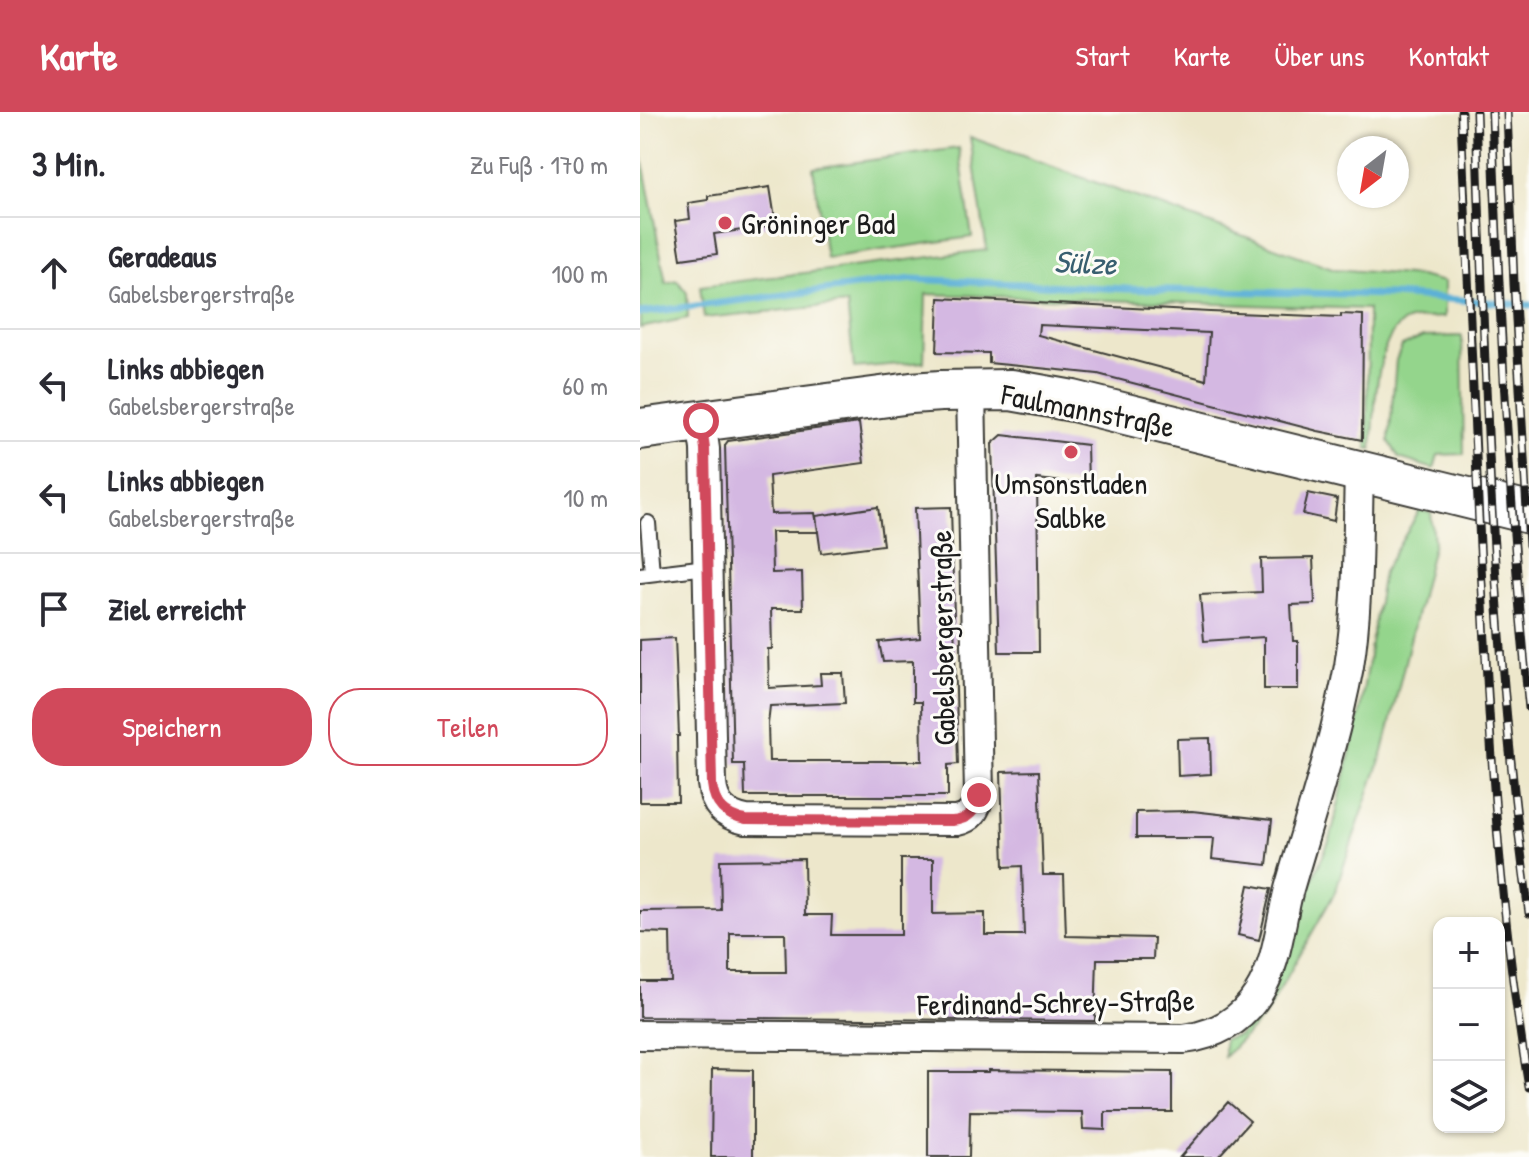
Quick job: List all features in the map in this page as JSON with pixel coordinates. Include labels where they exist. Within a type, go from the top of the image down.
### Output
[{"type":"main road","name":"Faulmannstraße","points":[[640,429],[911,393],[1011,390],[1051,396],[1529,513]]},
{"type":"street","name":"Gabelsbergerstraße","points":[[701,421],[705,449],[712,784],[715,799],[724,811],[746,820],[952,821],[968,817],[979,798],[971,390]]},
{"type":"street","name":"Ferdinand-Schrey-Straße","points":[[640,1035],[1184,1039],[1208,1035],[1232,1022],[1256,997],[1269,971],[1337,720],[1353,632],[1359,473]]},
{"type":"lane","points":[[648,523],[646,574],[707,567]]},
{"type":"green space","points":[[970,137],[1335,269],[1419,276],[1444,282],[1444,317],[1422,318],[1401,324],[1386,347],[1375,400],[1372,449],[1367,448],[1368,309],[926,294],[924,362],[854,368],[847,304],[704,318],[700,286],[987,250]]},
{"type":"green space","points":[[640,146],[666,283],[677,280],[687,293],[688,318],[640,328]]},
{"type":"green space","points":[[959,148],[972,237],[826,258],[813,168]]},
{"type":"green space","points":[[1462,336],[1464,454],[1438,455],[1434,469],[1399,458],[1389,441],[1396,360],[1402,346],[1423,337]]},
{"type":"green space","points":[[1420,510],[1431,513],[1434,542],[1383,752],[1334,894],[1265,1016],[1224,1057],[1224,1039],[1239,1035],[1274,989],[1286,940],[1331,837],[1360,709],[1383,572]]},
{"type":"building","name":"Gröninger Bad","points":[[770,187],[776,225],[714,234],[717,254],[681,259],[675,221],[690,219],[688,203],[708,200],[708,196]]},
{"type":"building","points":[[939,298],[1210,312],[1341,317],[1341,314],[1363,315],[1362,440],[1098,374],[989,363],[989,353],[937,352]],"holes":[[[1039,325],[1209,333],[1206,380],[1038,335]]]},
{"type":"building","points":[[859,423],[864,463],[769,476],[771,514],[815,513],[818,531],[816,516],[878,507],[883,545],[821,553],[818,532],[771,532],[772,573],[802,572],[803,609],[771,609],[769,688],[821,685],[820,673],[843,673],[845,703],[770,706],[769,761],[922,761],[921,702],[913,702],[913,661],[883,662],[879,642],[920,638],[915,508],[951,507],[958,764],[948,765],[948,796],[745,796],[744,764],[733,764],[725,445],[728,441]]},
{"type":"building","points":[[1002,435],[1087,445],[1088,485],[1037,479],[1039,652],[999,652],[992,444]]},
{"type":"building","points":[[1308,493],[1337,499],[1334,521],[1303,514]]},
{"type":"building","points":[[1313,558],[1315,604],[1291,605],[1293,641],[1298,641],[1298,689],[1264,689],[1264,637],[1204,641],[1200,595],[1262,592],[1261,559]]},
{"type":"building","points":[[675,638],[678,802],[640,802],[640,640]]},
{"type":"building","points":[[1210,738],[1211,774],[1178,776],[1177,739]]},
{"type":"building","points":[[1039,771],[1043,875],[1064,875],[1066,936],[1154,938],[1153,959],[1097,959],[1095,1021],[640,1017],[640,981],[671,981],[670,933],[640,932],[640,911],[721,910],[720,860],[804,859],[805,915],[832,915],[831,935],[901,935],[901,859],[933,859],[933,914],[985,913],[985,935],[1024,935],[1022,866],[1004,867],[1001,772]],"holes":[[[730,933],[785,933],[786,972],[730,972]]]},
{"type":"building","points":[[1192,811],[1272,820],[1267,865],[1212,859],[1214,838],[1136,838],[1136,812]]},
{"type":"building","points":[[1249,885],[1271,889],[1259,940],[1238,935]]},
{"type":"building","points":[[712,1069],[753,1070],[753,1157],[711,1157]]},
{"type":"building","points":[[928,1072],[1172,1072],[1172,1112],[1105,1112],[1105,1130],[1083,1129],[1082,1112],[970,1111],[969,1157],[928,1157]]},
{"type":"building","points":[[1228,1102],[1250,1121],[1218,1157],[1180,1157]]},
{"type":"waterway","name":"Sülze","points":[[640,313],[912,279],[1128,289],[1393,295],[1529,305]]},
{"type":"railway","points":[[1461,112],[1491,750],[1502,885],[1529,1087]]},
{"type":"railway","points":[[1476,112],[1498,614],[1516,813],[1529,913]]},
{"type":"railway","points":[[1492,112],[1506,410],[1529,708]]},
{"type":"railway","points":[[1507,112],[1529,545]]},
{"type":"place","name":"Gröninger Bad","points":[[725,223]]},
{"type":"place","name":"Umsonstladen Salbke","points":[[1071,452]]},
{"type":"route","points":[[701,421],[705,449],[712,784],[718,804],[729,815],[746,820],[952,821],[970,815],[979,795]]}]
